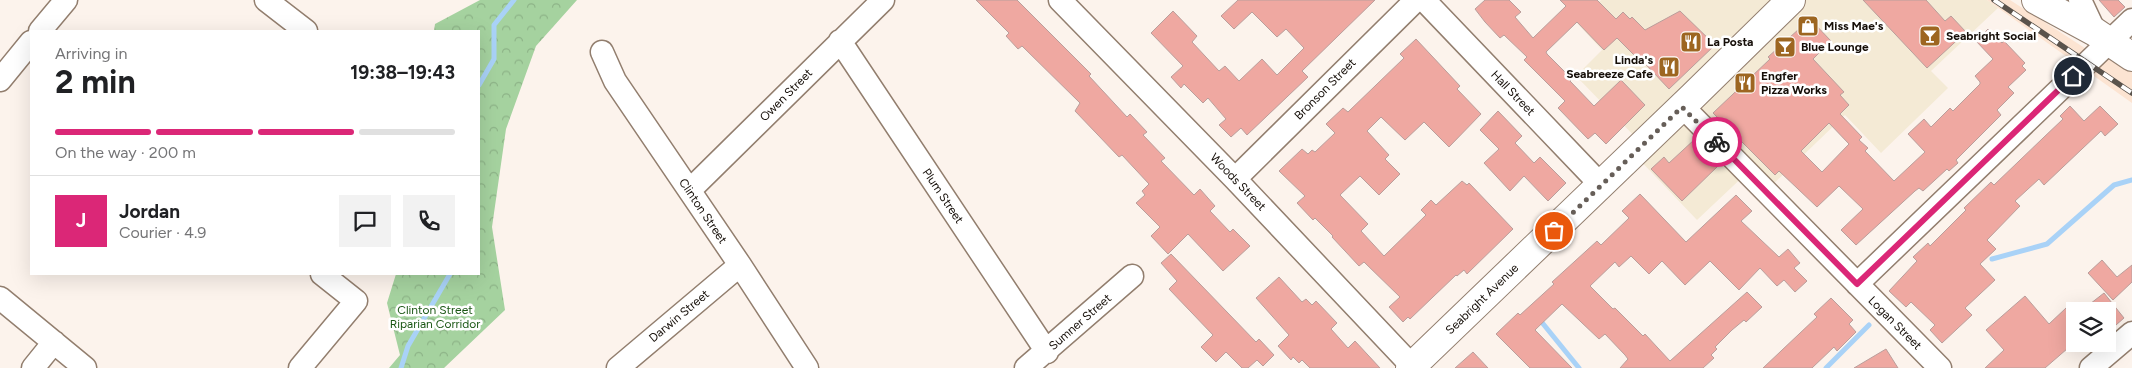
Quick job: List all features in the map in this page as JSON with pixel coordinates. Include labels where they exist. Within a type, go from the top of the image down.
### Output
[{"type":"main road","name":"Seabright Avenue","points":[[1411,367],[1601,186],[1791,0]]},
{"type":"main road","points":[[2036,0],[2102,37],[2132,57]]},
{"type":"street","points":[[41,30],[66,0]]},
{"type":"street","points":[[266,0],[305,30]]},
{"type":"street","name":"Owen Street","points":[[690,190],[883,0]]},
{"type":"street","name":"Woods Street","points":[[1060,0],[1235,178],[1411,367]]},
{"type":"street","name":"Bronson Street","points":[[1235,178],[1416,0]]},
{"type":"street","name":"Hall Street","points":[[1424,0],[1601,186]]},
{"type":"street","points":[[2080,0],[2102,37]]},
{"type":"street","points":[[1857,284],[2086,63],[2102,37],[2132,20]]},
{"type":"street","name":"Plum Street","points":[[840,41],[1046,352]]},
{"type":"street","points":[[0,80],[30,43]]},
{"type":"street","name":"Clinton Street","points":[[602,52],[615,81],[690,190],[807,368]]},
{"type":"street","name":"Logan Street","points":[[1682,107],[1940,368]]},
{"type":"street","name":"Darwin Street","points":[[618,368],[740,265]]},
{"type":"street","points":[[300,368],[356,301],[323,275]]},
{"type":"street","name":"Sumner Street","points":[[1026,368],[1132,276]]},
{"type":"street","points":[[0,298],[85,368]]},
{"type":"street","points":[[2091,368],[2132,333]]},
{"type":"street","points":[[33,368],[54,342]]},
{"type":"shaded area","points":[[1601,0],[1987,0],[1998,8],[1931,71],[1948,88],[1881,153],[1845,115],[1768,189],[1750,170],[1697,220],[1632,152],[1641,143],[1576,76],[1602,50],[1577,23]]},
{"type":"shaded area","points":[[1987,0],[2010,0],[2091,52],[2113,59],[2132,71],[2132,103]]},
{"type":"green space","name":"Clinton Street Riparian Corridor","points":[[480,0],[577,0],[536,46],[506,129],[492,227],[505,310],[444,368],[389,368],[400,355],[387,303],[396,275],[480,275],[480,30],[434,30],[435,24]]},
{"type":"building","points":[[976,0],[1017,0],[1091,74],[1089,76],[1127,117],[1130,114],[1147,132],[1143,135],[1165,158],[1161,161],[1194,195],[1200,189],[1215,206],[1210,211],[1230,232],[1233,229],[1250,246],[1223,271],[1188,234],[1168,254],[1151,236],[1160,227],[1136,203],[1145,195],[1142,191],[1149,184],[1122,155],[1119,157],[1075,111],[1080,103],[1022,46],[1018,49],[1006,36],[1009,33]]},
{"type":"building","points":[[1238,0],[1375,0],[1302,71],[1308,77],[1247,135],[1241,128],[1231,137],[1219,125],[1226,119],[1208,98],[1203,103],[1184,84],[1181,88],[1171,77],[1183,66],[1151,33],[1173,11],[1197,36],[1192,42],[1219,71],[1225,66],[1239,81],[1262,59],[1277,75],[1304,48],[1286,29],[1277,37],[1252,12],[1234,29],[1221,16]]},
{"type":"building","points":[[1485,0],[1509,0],[1521,12],[1515,17],[1533,38],[1566,6],[1560,0],[1597,0],[1616,19],[1623,12],[1630,19],[1632,17],[1645,30],[1680,11],[1715,45],[1669,89],[1636,54],[1635,56],[1617,38],[1604,50],[1577,22],[1546,52],[1547,54],[1572,79],[1570,81],[1594,106],[1621,80],[1645,105],[1606,144],[1595,133],[1588,139],[1558,108],[1565,101],[1524,60],[1527,57],[1504,35],[1500,38],[1485,22],[1475,9]]},
{"type":"building","name":"Seabright Social","points":[[1863,0],[1926,0],[1945,21],[1951,16],[1966,32],[1927,68]]},
{"type":"building","points":[[2099,0],[2118,0],[2125,7],[2114,17]]},
{"type":"building","points":[[1810,19],[1831,41],[1813,59],[1844,92],[1840,95],[1849,105],[1840,114],[1862,137],[1859,140],[1868,148],[1865,151],[1894,181],[1925,152],[1908,134],[1924,119],[1931,127],[1950,108],[1953,111],[1980,84],[1975,76],[1993,59],[1976,41],[1988,29],[2002,43],[2004,41],[2025,63],[2022,66],[2026,70],[2008,87],[2014,93],[1997,110],[2001,115],[1956,160],[1958,163],[1949,171],[1947,169],[1923,191],[1919,188],[1915,191],[1856,245],[1841,230],[1863,209],[1839,186],[1817,207],[1779,171],[1775,175],[1713,113],[1770,59],[1768,57]],"holes":[[[1829,123],[1849,144],[1822,172],[1801,151]]]},
{"type":"building","points":[[1416,39],[1460,86],[1457,89],[1481,114],[1449,147],[1424,122],[1405,140],[1381,117],[1367,131],[1389,155],[1385,159],[1400,174],[1379,195],[1360,176],[1340,195],[1368,224],[1361,231],[1384,256],[1426,215],[1421,210],[1431,200],[1436,205],[1462,181],[1467,185],[1469,183],[1513,229],[1467,274],[1464,270],[1456,275],[1410,319],[1408,317],[1403,322],[1389,307],[1400,297],[1364,262],[1359,266],[1315,218],[1313,220],[1297,203],[1305,196],[1279,171],[1302,149],[1308,154],[1312,150],[1315,152],[1335,133],[1326,124],[1343,108],[1348,112],[1404,58],[1400,54]]},
{"type":"building","points":[[2070,106],[2084,121],[2100,106],[2118,124],[2105,136],[2101,131],[2044,185],[2039,179],[2015,201],[2020,206],[1987,240],[1996,249],[1980,264],[1995,280],[1965,308],[1972,315],[1942,343],[1930,330],[1935,325],[1911,302],[1906,307],[1889,291],[1917,261],[1913,257],[1928,243],[1930,246],[1966,210],[1964,208],[1991,182],[1994,185],[2063,119],[2060,116]]},
{"type":"building","points":[[1498,111],[1522,136],[1515,143],[1534,163],[1540,157],[1566,183],[1548,201],[1524,176],[1510,191],[1484,163],[1499,149],[1480,130]]},
{"type":"building","points":[[1695,139],[1719,165],[1682,201],[1651,169],[1664,157],[1669,163]]},
{"type":"building","points":[[1640,194],[1686,242],[1736,195],[1752,211],[1741,221],[1779,257],[1788,249],[1800,263],[1794,268],[1807,281],[1795,292],[1784,280],[1777,286],[1760,268],[1739,290],[1710,261],[1685,285],[1662,261],[1649,274],[1631,256],[1619,267],[1615,262],[1590,286],[1643,336],[1645,334],[1670,361],[1747,292],[1762,307],[1746,322],[1744,320],[1732,330],[1715,347],[1717,349],[1711,355],[1714,358],[1703,368],[1620,368],[1628,359],[1625,355],[1605,334],[1599,339],[1562,304],[1535,330],[1572,368],[1530,368],[1496,334],[1518,313],[1520,315],[1554,284],[1552,282],[1597,241],[1601,245],[1629,218],[1622,211]]},
{"type":"building","points":[[1171,254],[1256,342],[1259,339],[1274,355],[1263,366],[1257,360],[1248,368],[1242,368],[1226,352],[1216,362],[1201,347],[1213,335],[1169,289],[1177,281],[1161,263]]},
{"type":"building","points":[[2102,260],[2117,277],[2132,265],[2132,282],[2113,300],[2088,273]]},
{"type":"building","points":[[1279,277],[1302,302],[1306,299],[1312,305],[1316,301],[1337,323],[1331,329],[1348,348],[1355,341],[1380,368],[1310,368],[1302,360],[1299,363],[1293,357],[1291,360],[1278,346],[1289,335],[1256,298]]},
{"type":"building","points":[[2104,293],[2111,302],[2092,302]]},
{"type":"building","points":[[2025,296],[2049,324],[2066,308],[2066,350],[2045,368],[1985,368],[2004,350],[1986,330]]},
{"type":"building","points":[[1831,298],[1853,320],[1849,324],[1856,332],[1837,351],[1834,347],[1812,368],[1763,368],[1817,317],[1814,314]]},
{"type":"building","points":[[2116,308],[2124,318],[2116,325]]},
{"type":"building","points":[[1886,349],[1898,368],[1854,368]]},
{"type":"building","points":[[1473,352],[1488,368],[1455,368]]},
{"type":"waterway","points":[[480,83],[494,59],[494,25],[514,0]]},
{"type":"waterway","points":[[1992,259],[2047,244],[2114,185],[2132,180]]},
{"type":"waterway","points":[[401,368],[408,346],[449,275]]},
{"type":"waterway","points":[[1540,320],[1579,368]]},
{"type":"waterway","points":[[1826,368],[1869,325]]},
{"type":"railway","points":[[1994,0],[2132,93]]},
{"type":"way so far","points":[[1554,231],[1682,107],[1717,142]]},
{"type":"place","name":"Miss Mae's","points":[[1808,26]]},
{"type":"place","name":"Seabright Social","points":[[1930,36]]},
{"type":"place","name":"La Posta","points":[[1691,42]]},
{"type":"place","name":"Blue Lounge","points":[[1785,47]]},
{"type":"place","name":"Linda's Seabreeze Cafe","points":[[1669,67]]},
{"type":"place","name":"Engfer Pizza Works","points":[[1745,83]]},
{"type":"route","points":[[1717,142],[1857,284],[2073,76]]}]
